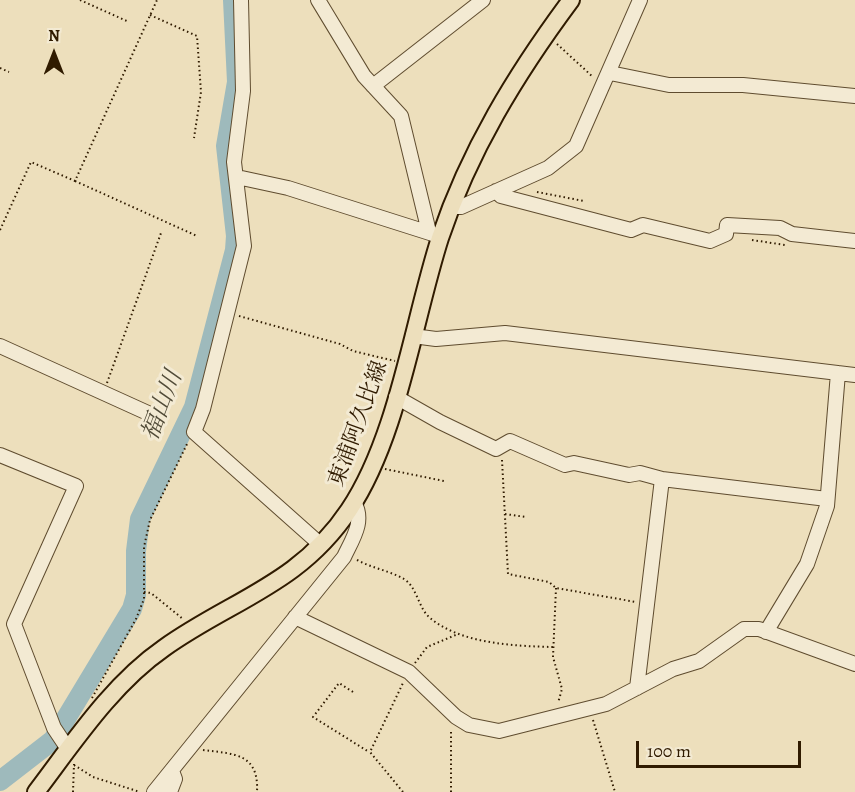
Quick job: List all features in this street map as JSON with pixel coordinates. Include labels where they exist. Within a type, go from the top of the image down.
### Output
[{"type":"main road","name":"東浦阿久比線","points":[[36,792],[64,747],[143,664],[191,631],[275,584],[321,544],[354,502],[372,467],[396,397],[413,336],[435,234],[452,207],[471,158],[499,104],[571,0]]},
{"type":"street","points":[[242,0],[243,75],[234,147],[244,246],[203,410],[194,432],[321,544]]},
{"type":"street","points":[[318,0],[373,86],[401,116],[435,234]]},
{"type":"street","points":[[373,86],[483,0]]},
{"type":"street","points":[[452,207],[461,207],[548,168],[568,154],[581,137],[640,0]]},
{"type":"street","points":[[607,78],[669,86],[743,85],[855,96]]},
{"type":"street","points":[[237,177],[288,188],[435,234]]},
{"type":"street","points":[[496,191],[501,196],[631,230],[643,225],[710,241],[726,234],[727,225],[780,228],[792,234],[855,241]]},
{"type":"street","points":[[413,336],[436,339],[505,333],[855,375]]},
{"type":"street","points":[[0,346],[150,414]]},
{"type":"street","points":[[766,632],[781,610],[813,550],[827,498],[838,373]]},
{"type":"street","points":[[396,397],[440,422],[496,449],[510,441],[565,465],[573,463],[629,475],[640,473],[662,478],[827,498]]},
{"type":"street","points":[[0,455],[76,486],[14,624],[64,747]]},
{"type":"street","points":[[637,688],[662,478]]},
{"type":"street","points":[[154,792],[345,555],[358,529],[360,512],[354,502]]},
{"type":"street","points":[[295,617],[409,672],[456,717],[469,725],[499,730],[589,710],[673,669],[699,661],[744,629],[766,632],[855,664]]},
{"type":"street","points":[[170,792],[175,778],[172,771]]},
{"type":"path","points":[[80,0],[129,22]]},
{"type":"path","points":[[75,181],[157,0]]},
{"type":"path","points":[[150,15],[197,36],[201,92],[194,138]]},
{"type":"path","points":[[546,34],[594,78],[607,78]]},
{"type":"path","points":[[0,68],[9,72]]},
{"type":"path","points":[[0,230],[31,162],[197,236]]},
{"type":"path","points":[[513,183],[515,187],[584,201]]},
{"type":"path","points":[[103,393],[161,233]]},
{"type":"path","points":[[228,312],[340,344],[353,351],[405,363]]},
{"type":"path","points":[[101,710],[91,696],[136,619],[144,592],[144,547],[150,520],[194,432]]},
{"type":"path","points":[[496,449],[503,463],[508,574],[549,582],[556,588],[647,604]]},
{"type":"path","points":[[372,467],[444,481]]},
{"type":"path","points":[[504,514],[526,517]]},
{"type":"path","points":[[345,555],[405,579],[422,609],[444,628],[458,634],[508,645],[554,647]]},
{"type":"path","points":[[556,588],[553,657],[562,689],[558,717]]},
{"type":"path","points":[[144,592],[151,593],[184,620],[191,631]]},
{"type":"path","points":[[370,752],[409,672],[427,647],[458,634]]},
{"type":"path","points":[[353,692],[339,683],[313,717],[370,752],[403,792]]},
{"type":"path","points":[[589,710],[615,792]]},
{"type":"path","points":[[451,792],[451,723],[456,717]]},
{"type":"path","points":[[194,744],[202,750],[231,753],[250,762],[255,771],[257,792]]},
{"type":"path","points":[[64,747],[73,792]]},
{"type":"path","points":[[64,747],[93,777],[140,792]]},
{"type":"waterway","name":"福山川","points":[[0,781],[53,740],[132,609],[136,595],[136,551],[140,519],[194,407],[235,250],[236,236],[226,146],[237,82],[233,0]]}]
